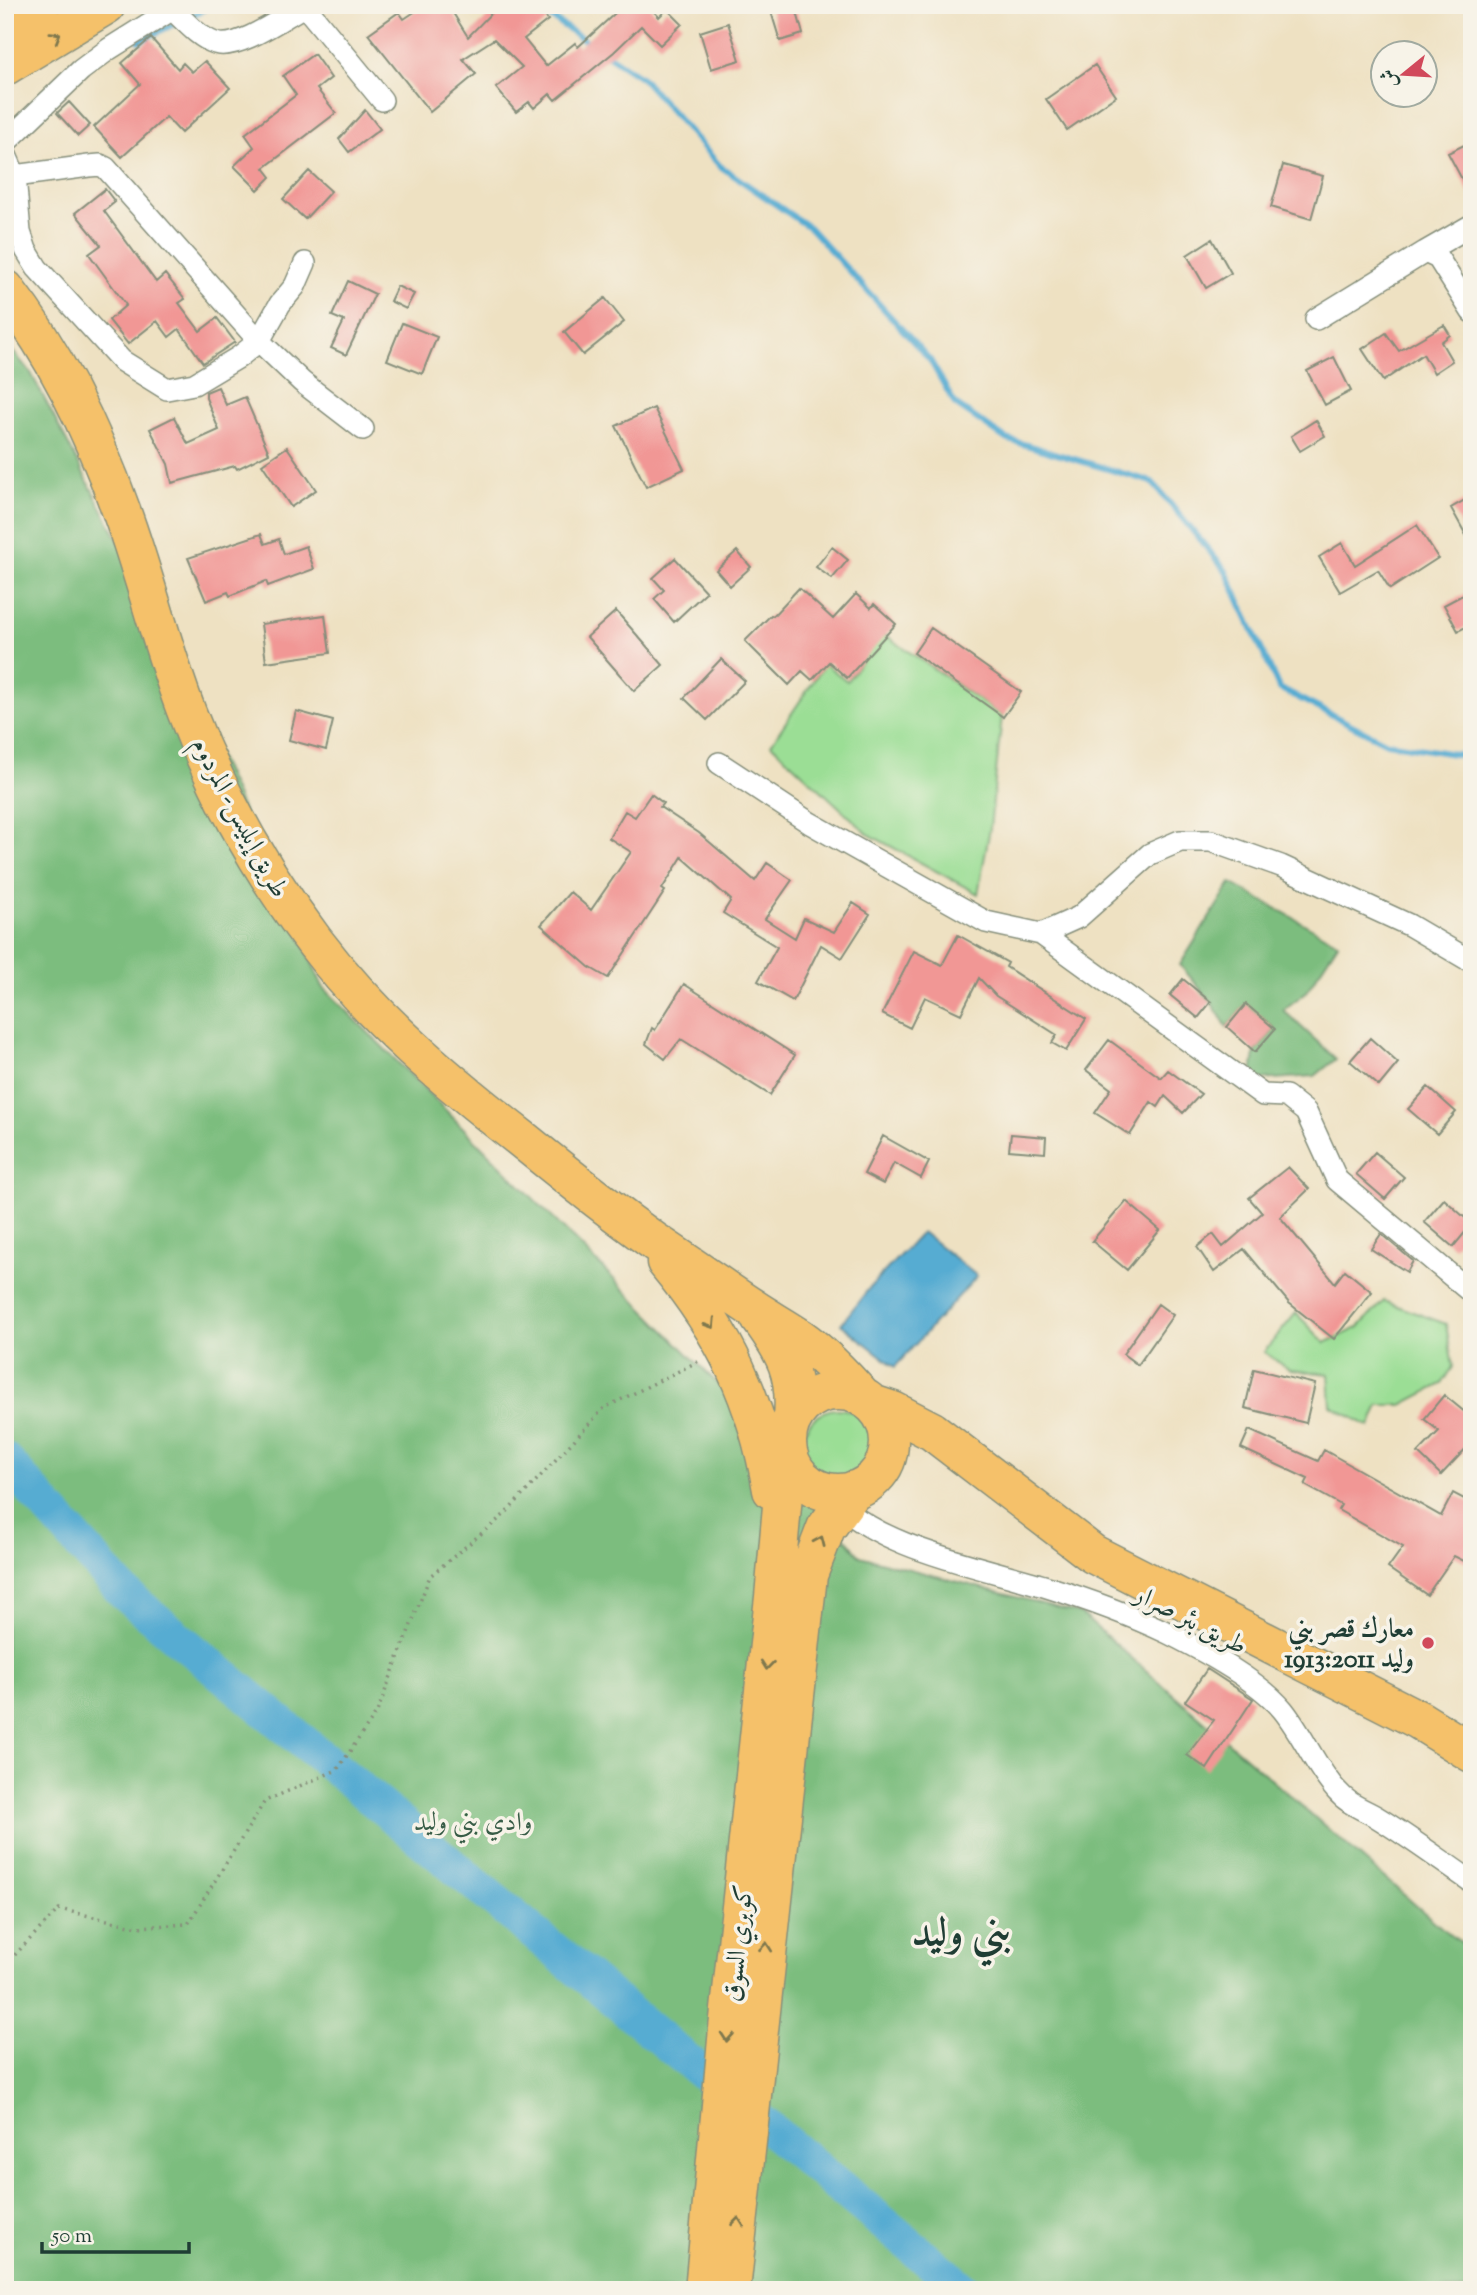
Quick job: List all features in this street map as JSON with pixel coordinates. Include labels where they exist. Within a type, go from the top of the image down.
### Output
[{"type":"highway","points":[[5,24],[40,5]]},
{"type":"highway","points":[[5,66],[106,5]]},
{"type":"highway","name":"طريق إيليس- المردوم","points":[[5,289],[50,357],[77,405],[102,459],[123,515],[162,644],[187,715],[217,783],[278,891],[354,990],[397,1035],[442,1077],[640,1231]]},
{"type":"highway","points":[[640,1231],[755,1310],[780,1324],[824,1357],[883,1417],[888,1433],[884,1464],[871,1480],[840,1496],[815,1550],[808,1574],[789,1598]]},
{"type":"highway","points":[[640,1231],[688,1290],[722,1340],[739,1371],[752,1404],[769,1470],[778,1546],[789,1598]]},
{"type":"highway","points":[[755,1310],[781,1347],[793,1381],[778,1546]]},
{"type":"highway","points":[[840,1496],[818,1489],[801,1477],[794,1468],[790,1433],[803,1405],[816,1395],[832,1391],[848,1392],[913,1420],[1093,1554],[1419,1720],[1472,1753]]},
{"type":"highway","points":[[884,1464],[910,1455],[966,1458]]},
{"type":"highway","name":"كوبري السوق","points":[[704,2290],[728,2029],[789,1598]]},
{"type":"highway","name":"كوبري السوق","points":[[731,2290],[789,1598]]},
{"type":"street","points":[[5,144],[81,70],[176,7],[204,38],[219,45],[237,43],[304,6],[382,100]]},
{"type":"street","points":[[5,153],[15,176],[20,232],[26,250],[37,268],[122,361],[167,389],[194,384],[239,357],[259,341],[295,286],[305,263]]},
{"type":"street","points":[[15,176],[100,165],[106,168],[259,341],[302,382],[363,429]]},
{"type":"street","points":[[1316,319],[1472,225]]},
{"type":"street","points":[[1425,252],[1438,258],[1472,312]]},
{"type":"street","points":[[719,763],[810,823],[986,922],[1041,934],[1264,1095],[1286,1096],[1307,1112],[1337,1180],[1472,1293]]},
{"type":"street","points":[[1041,934],[1079,917],[1150,854],[1180,841],[1211,841],[1281,866],[1409,925],[1472,962]]},
{"type":"street","name":"طريق بئر صرار","points":[[840,1496],[878,1532],[902,1543],[1135,1618],[1216,1660],[1257,1686],[1281,1708],[1335,1789],[1352,1805],[1374,1816],[1472,1882]]},
{"type":"path","points":[[5,1965],[59,1909],[138,1927],[188,1924],[265,1801],[337,1770],[377,1712],[430,1576],[505,1514],[604,1408],[706,1358]]},
{"type":"green space","name":"وادي بني وليد","points":[[5,342],[31,373],[132,566],[323,987],[734,1400],[860,1556],[1081,1614],[1450,1935],[1472,1949],[1472,2290],[5,2290]]},
{"type":"green space","points":[[882,633],[1002,716],[990,828],[978,894],[868,834],[771,744],[825,664],[847,681]]},
{"type":"green space","points":[[1231,883],[1338,943],[1306,992],[1283,1010],[1336,1059],[1315,1076],[1260,1080],[1252,1075],[1255,1052],[1275,1029],[1246,1005],[1227,1027],[1211,1002],[1180,965]]},
{"type":"green space","points":[[1384,1301],[1446,1324],[1453,1367],[1442,1384],[1402,1405],[1379,1405],[1370,1427],[1331,1406],[1329,1374],[1290,1370],[1264,1352],[1296,1313],[1325,1343],[1358,1328]]},
{"type":"green space","points":[[838,1409],[863,1419],[873,1444],[863,1469],[838,1479],[813,1469],[803,1444],[813,1419]]},
{"type":"water","points":[[922,1232],[977,1276],[895,1367],[841,1324],[871,1286]]},
{"type":"building","points":[[425,5],[448,5],[468,37],[499,5],[537,5],[548,20],[524,39],[546,66],[575,43],[578,47],[624,5],[648,5],[659,17],[667,9],[682,24],[660,45],[641,26],[555,100],[550,94],[534,108],[529,102],[516,112],[496,88],[522,67],[494,39],[463,59],[476,74],[430,112],[368,34],[399,12],[404,19]]},
{"type":"building","points":[[769,5],[795,5],[803,34],[780,41]]},
{"type":"building","points":[[728,23],[740,60],[711,69],[700,32]]},
{"type":"building","points":[[151,38],[178,69],[183,63],[192,72],[205,61],[230,88],[181,133],[166,117],[122,157],[94,127],[140,84],[122,63]]},
{"type":"building","points":[[314,54],[331,78],[317,89],[336,113],[264,168],[271,177],[258,190],[234,166],[254,147],[245,134],[296,95],[283,76]]},
{"type":"building","points":[[1095,65],[1116,96],[1067,130],[1046,99]]},
{"type":"building","points":[[69,102],[90,125],[78,136],[57,113]]},
{"type":"building","points":[[365,110],[380,129],[349,152],[339,139]]},
{"type":"building","points":[[1472,141],[1472,198],[1448,153]]},
{"type":"building","points":[[1283,165],[1323,176],[1311,219],[1271,207]]},
{"type":"building","points":[[309,171],[331,191],[305,219],[283,199]]},
{"type":"building","points":[[105,189],[115,202],[104,211],[156,282],[165,274],[185,299],[179,303],[200,331],[217,318],[235,342],[203,363],[179,329],[169,337],[157,321],[128,344],[109,320],[126,305],[89,254],[101,245],[75,213]]},
{"type":"building","points":[[1212,239],[1231,273],[1206,288],[1187,255]]},
{"type":"building","points":[[348,281],[375,294],[346,355],[331,348],[344,321],[332,316]]},
{"type":"building","points":[[397,286],[414,294],[406,309],[390,301]]},
{"type":"building","points":[[605,298],[624,322],[583,355],[564,332]]},
{"type":"building","points":[[402,323],[437,337],[422,374],[387,360]]},
{"type":"building","points":[[1444,325],[1450,335],[1441,342],[1452,361],[1434,373],[1423,354],[1383,381],[1362,349],[1386,333],[1399,351]]},
{"type":"building","points":[[1334,357],[1351,391],[1325,405],[1307,371]]},
{"type":"building","points":[[218,387],[226,405],[245,397],[269,453],[237,469],[235,466],[172,483],[168,464],[150,429],[174,417],[188,444],[219,430],[206,398],[206,392]]},
{"type":"building","points":[[654,408],[684,469],[646,487],[616,426]]},
{"type":"building","points":[[1316,420],[1325,436],[1300,451],[1291,436]]},
{"type":"building","points":[[287,447],[316,490],[291,507],[262,464]]},
{"type":"building","points":[[1472,496],[1472,546],[1451,508]]},
{"type":"building","points":[[1417,525],[1438,558],[1390,589],[1378,570],[1340,592],[1319,557],[1342,543],[1355,565]]},
{"type":"building","points":[[261,534],[265,544],[279,539],[284,554],[306,546],[314,569],[268,586],[266,581],[230,596],[228,592],[206,601],[188,558]]},
{"type":"building","points":[[832,547],[848,560],[832,579],[816,567]]},
{"type":"building","points":[[737,551],[751,567],[730,586],[716,570]]},
{"type":"building","points":[[675,558],[706,592],[674,622],[654,599],[664,590],[653,578]]},
{"type":"building","points":[[799,588],[833,619],[856,594],[871,608],[874,604],[896,624],[847,678],[829,662],[812,680],[802,671],[789,685],[745,641]]},
{"type":"building","points":[[1472,590],[1472,624],[1458,631],[1444,605]]},
{"type":"building","points":[[616,611],[663,665],[634,691],[587,637]]},
{"type":"building","points":[[325,615],[330,653],[266,662],[261,624]]},
{"type":"building","points":[[931,628],[1021,692],[1003,717],[914,653]]},
{"type":"building","points":[[721,659],[745,681],[707,720],[684,698]]},
{"type":"building","points":[[296,711],[333,721],[326,750],[289,740]]},
{"type":"building","points":[[651,794],[663,803],[660,807],[699,833],[755,881],[767,863],[792,880],[765,919],[795,938],[804,918],[834,932],[853,903],[870,914],[842,958],[821,945],[793,1001],[758,981],[777,947],[723,913],[731,900],[682,857],[662,889],[665,891],[608,978],[589,967],[541,925],[570,892],[591,910],[631,852],[609,838],[625,811],[635,817]]},
{"type":"building","points":[[958,935],[1008,963],[1006,967],[1086,1019],[1066,1051],[1052,1043],[1057,1035],[996,996],[979,978],[961,1014],[925,997],[910,1028],[882,1014],[914,951],[942,965]]},
{"type":"building","points":[[1183,979],[1211,1002],[1198,1018],[1170,995]]},
{"type":"building","points":[[684,984],[795,1055],[770,1095],[681,1039],[665,1059],[646,1044],[652,1028],[655,1030]]},
{"type":"building","points":[[1246,1004],[1275,1029],[1255,1052],[1227,1027]]},
{"type":"building","points":[[1370,1038],[1398,1063],[1379,1086],[1350,1061]]},
{"type":"building","points":[[1109,1040],[1161,1078],[1168,1070],[1201,1094],[1183,1113],[1165,1096],[1158,1107],[1151,1102],[1130,1135],[1095,1113],[1111,1089],[1086,1070]]},
{"type":"building","points":[[1428,1087],[1456,1112],[1437,1134],[1408,1109]]},
{"type":"building","points":[[1011,1134],[1046,1137],[1045,1153],[1009,1150]]},
{"type":"building","points":[[883,1136],[929,1162],[921,1178],[894,1163],[883,1184],[864,1174]]},
{"type":"building","points":[[1375,1152],[1404,1177],[1385,1199],[1356,1174]]},
{"type":"building","points":[[1288,1167],[1309,1189],[1280,1217],[1335,1283],[1345,1270],[1372,1292],[1334,1339],[1289,1303],[1244,1249],[1214,1272],[1197,1247],[1213,1234],[1223,1247],[1262,1213],[1249,1198]]},
{"type":"building","points":[[1444,1199],[1472,1224],[1453,1247],[1424,1222]]},
{"type":"building","points":[[1126,1201],[1160,1230],[1127,1270],[1092,1241]]},
{"type":"building","points":[[1381,1234],[1413,1261],[1407,1272],[1371,1249]]},
{"type":"building","points":[[1158,1304],[1173,1315],[1138,1365],[1123,1354]]},
{"type":"building","points":[[1254,1369],[1315,1384],[1306,1423],[1245,1408]]},
{"type":"building","points":[[1444,1395],[1472,1418],[1472,1442],[1441,1475],[1418,1453],[1439,1431],[1424,1419]]},
{"type":"building","points":[[1249,1430],[1318,1461],[1324,1450],[1441,1516],[1453,1493],[1472,1503],[1472,1565],[1454,1556],[1427,1595],[1388,1568],[1403,1547],[1338,1510],[1341,1505],[1305,1485],[1308,1479],[1241,1448]]},
{"type":"building","points":[[1207,1669],[1253,1699],[1207,1769],[1187,1755],[1214,1720],[1185,1701]]},
{"type":"waterway","points":[[139,41],[213,5]]},
{"type":"waterway","points":[[537,8],[592,45]]},
{"type":"waterway","points":[[604,53],[642,78],[720,166],[810,228],[930,360],[955,404],[1006,439],[1152,482],[1226,571],[1279,688],[1387,743],[1472,757]]},
{"type":"waterway","name":"وادي بني وليد","points":[[5,1460],[124,1593],[964,2290]]},
{"type":"place","name":"معارك قصر بني وليد 1913:2011","points":[[1428,1643]]},
{"type":"district","name":"بني وليد","points":[[962,1931]]}]
